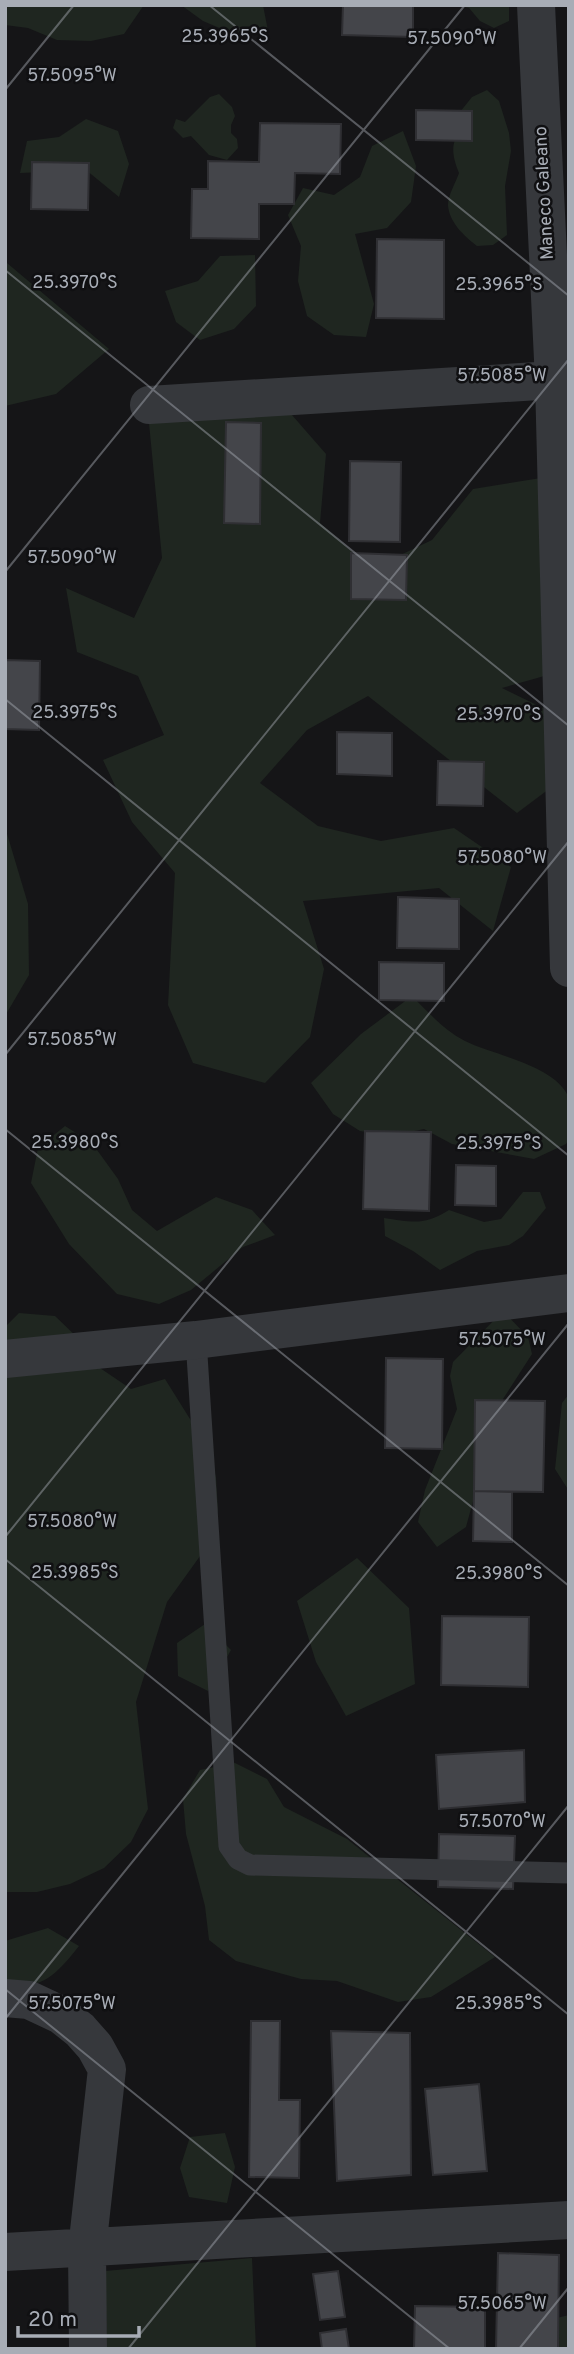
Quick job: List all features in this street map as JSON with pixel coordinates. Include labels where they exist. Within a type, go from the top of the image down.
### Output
[{"type":"street","name":"Maneco Galeano","points":[[536,5],[554,380],[569,968]]},
{"type":"street","points":[[149,405],[554,380]]},
{"type":"street","points":[[5,1359],[196,1340],[569,1293]]},
{"type":"street","points":[[5,1998],[29,2000],[61,2015],[80,2029],[107,2068],[87,2249],[88,2349]]},
{"type":"street","points":[[5,2252],[569,2220]]},
{"type":"lane","points":[[196,1340],[229,1846],[238,1859],[250,1865],[569,1873]]},
{"type":"shaded area","points":[[5,5],[144,5],[124,34],[91,41],[57,40],[28,28],[5,25]]},
{"type":"shaded area","points":[[181,5],[263,5],[268,31],[236,35],[203,21]]},
{"type":"shaded area","points":[[456,5],[509,5],[509,21],[494,28],[480,21],[469,8]]},
{"type":"shaded area","points":[[487,90],[499,101],[509,133],[511,151],[505,186],[507,235],[493,245],[477,246],[454,223],[448,205],[459,173],[453,150],[461,129],[460,112],[472,97]]},
{"type":"shaded area","points":[[219,94],[232,107],[235,116],[231,133],[237,139],[238,148],[227,160],[209,155],[191,136],[183,138],[173,128],[176,119],[185,122],[210,97]]},
{"type":"shaded area","points":[[86,119],[118,131],[129,164],[119,197],[86,170],[20,173],[27,141],[59,137]]},
{"type":"shaded area","points":[[403,131],[416,166],[411,202],[387,228],[355,234],[374,304],[366,337],[334,335],[307,316],[298,281],[301,246],[288,215],[303,188],[334,195],[360,177],[372,146]]},
{"type":"shaded area","points":[[255,255],[256,306],[234,329],[200,340],[176,322],[165,291],[198,281],[220,256]]},
{"type":"shaded area","points":[[5,258],[7,263],[109,349],[56,394],[5,406]]},
{"type":"shaded area","points":[[278,399],[326,454],[320,523],[371,569],[432,540],[473,489],[541,478],[569,669],[502,688],[543,708],[569,774],[517,813],[368,696],[307,730],[260,783],[318,826],[381,841],[454,828],[511,867],[493,931],[439,888],[303,901],[324,969],[310,1037],[265,1083],[193,1063],[168,1005],[175,873],[132,822],[103,760],[164,735],[138,676],[77,652],[66,588],[134,618],[162,558],[149,423]]},
{"type":"shaded area","points":[[5,827],[28,904],[29,975],[5,1016]]},
{"type":"shaded area","points":[[412,996],[458,1037],[522,1062],[550,1076],[561,1085],[568,1096],[570,1106],[569,1139],[566,1144],[534,1159],[452,1144],[424,1129],[391,1136],[360,1131],[333,1114],[311,1083],[361,1034]]},
{"type":"shaded area","points":[[65,1126],[92,1143],[118,1179],[132,1210],[157,1231],[216,1197],[252,1210],[275,1235],[243,1247],[191,1290],[159,1304],[117,1294],[69,1244],[31,1183],[38,1148]]},
{"type":"shaded area","points":[[523,1192],[540,1192],[546,1208],[523,1236],[509,1245],[477,1251],[440,1270],[385,1236],[384,1218],[425,1221],[449,1210],[484,1222],[501,1219]]},
{"type":"shaded area","points":[[503,1311],[528,1337],[532,1354],[503,1399],[502,1433],[484,1461],[466,1527],[437,1547],[418,1522],[425,1490],[457,1409],[450,1376],[453,1362]]},
{"type":"shaded area","points":[[19,1313],[55,1316],[80,1340],[100,1368],[131,1389],[165,1379],[205,1443],[216,1477],[218,1510],[208,1545],[167,1602],[136,1702],[148,1809],[131,1842],[104,1868],[70,1884],[37,1892],[5,1892],[5,1327]]},
{"type":"shaded area","points":[[569,1394],[569,1491],[555,1469],[562,1403]]},
{"type":"shaded area","points":[[357,1558],[409,1608],[415,1684],[346,1716],[316,1662],[297,1601]]},
{"type":"shaded area","points":[[205,1624],[231,1650],[208,1691],[178,1676],[177,1643]]},
{"type":"shaded area","points":[[235,1763],[267,1779],[284,1807],[347,1839],[495,1957],[431,1997],[398,2002],[337,1981],[301,1979],[236,1961],[209,1940],[205,1906],[186,1834],[183,1799],[200,1770]]},
{"type":"shaded area","points":[[48,1928],[79,1946],[48,1978],[30,1985],[5,1988],[5,1941]]},
{"type":"shaded area","points":[[225,2133],[235,2167],[227,2203],[189,2197],[180,2168],[190,2137]]},
{"type":"shaded area","points":[[252,2258],[256,2349],[107,2349],[105,2271]]},
{"type":"shaded area","points":[[569,2315],[569,2349],[521,2349],[540,2322]]},
{"type":"building","points":[[343,5],[413,5],[413,37],[342,35]]},
{"type":"building","points":[[416,110],[472,111],[472,141],[416,140]]},
{"type":"building","points":[[260,123],[341,124],[340,174],[295,173],[294,204],[259,204],[259,239],[191,238],[192,189],[208,189],[208,161],[259,162]]},
{"type":"building","points":[[32,162],[89,163],[88,210],[31,209]]},
{"type":"building","points":[[377,239],[444,240],[444,319],[376,318]]},
{"type":"building","points":[[226,422],[261,423],[260,524],[224,523]]},
{"type":"building","points":[[350,461],[401,462],[400,542],[349,541]]},
{"type":"building","points":[[351,553],[407,555],[406,600],[351,599]]},
{"type":"building","points":[[5,660],[40,661],[39,730],[5,729]]},
{"type":"building","points":[[337,732],[392,733],[392,776],[337,774]]},
{"type":"building","points":[[438,761],[484,762],[483,806],[437,805]]},
{"type":"building","points":[[398,897],[459,899],[459,949],[397,948]]},
{"type":"building","points":[[379,962],[444,963],[444,1001],[379,1000]]},
{"type":"building","points":[[365,1131],[431,1132],[429,1211],[363,1209]]},
{"type":"building","points":[[456,1165],[496,1166],[496,1206],[455,1205]]},
{"type":"building","points":[[386,1358],[443,1359],[442,1449],[385,1448]]},
{"type":"building","points":[[475,1400],[545,1401],[543,1492],[474,1491]]},
{"type":"building","points":[[474,1491],[512,1492],[512,1542],[473,1541]]},
{"type":"building","points":[[442,1616],[529,1617],[528,1687],[441,1685]]},
{"type":"building","points":[[524,1750],[525,1802],[439,1809],[436,1755]]},
{"type":"building","points":[[439,1834],[515,1836],[513,1889],[438,1887]]},
{"type":"building","points":[[251,2021],[280,2021],[279,2100],[300,2100],[299,2178],[249,2177]]},
{"type":"building","points":[[331,2031],[410,2033],[411,2175],[337,2181]]},
{"type":"building","points":[[479,2084],[487,2171],[433,2175],[425,2089]]},
{"type":"building","points":[[498,2253],[559,2255],[558,2349],[496,2349]]},
{"type":"building","points":[[338,2271],[345,2317],[320,2320],[313,2274]]},
{"type":"building","points":[[415,2306],[485,2307],[485,2349],[414,2349]]},
{"type":"building","points":[[346,2329],[349,2349],[322,2349],[320,2333]]}]
